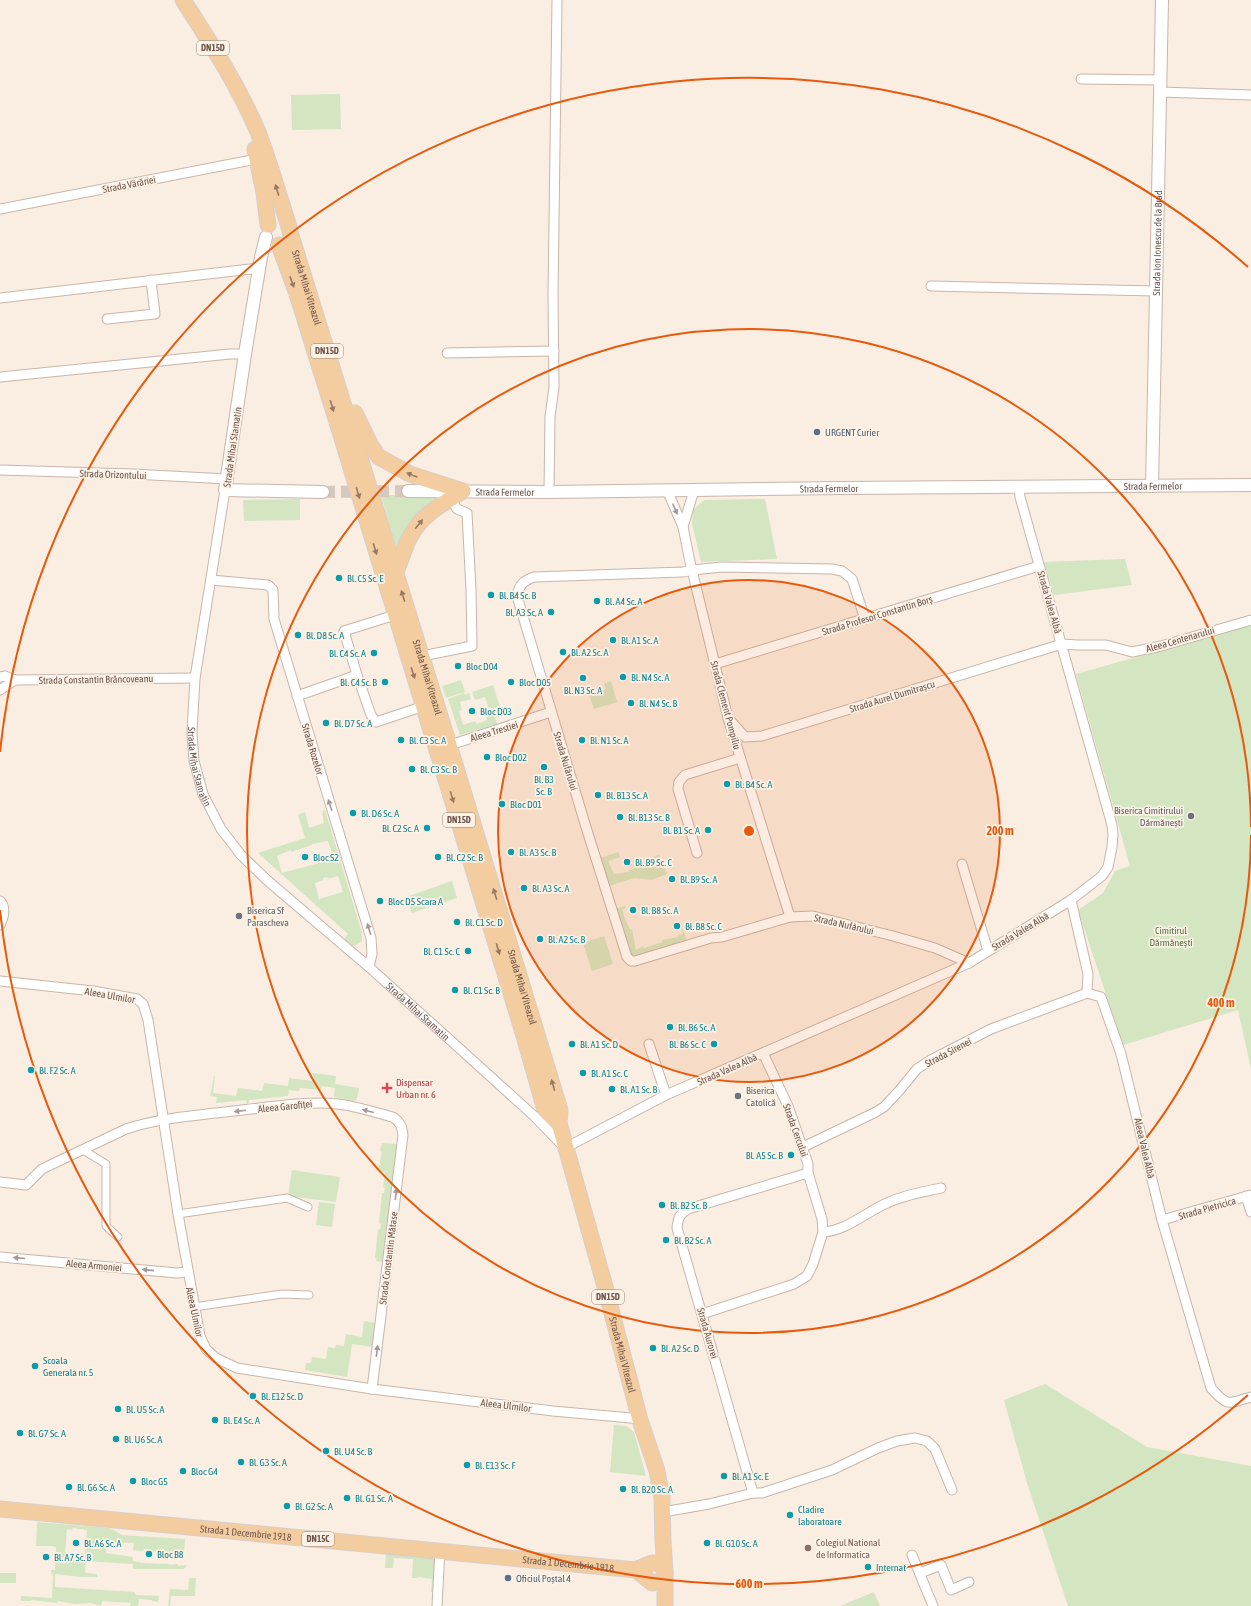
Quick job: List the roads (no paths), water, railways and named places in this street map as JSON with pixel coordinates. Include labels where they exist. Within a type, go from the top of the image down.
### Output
[{"type":"main road","name":"Strada Mihai Viteazul","points":[[183,0],[218,55],[252,120],[265,151],[396,572],[406,627],[424,706],[444,747],[560,1110],[559,1123],[565,1148],[604,1283],[640,1420],[657,1471],[664,1512],[664,1606]]},
{"type":"main road","name":"Strada Mihai Viteazul","points":[[241,98],[257,159],[264,193],[267,231],[272,244],[279,245],[287,240],[289,230]]},
{"type":"main road","points":[[267,231],[277,220],[284,222],[289,230]]},
{"type":"main road","name":"Strada Mihai Viteazul","points":[[279,245],[296,291],[339,428],[395,615],[406,627],[422,656],[444,747],[524,1036],[540,1113]]},
{"type":"main road","points":[[333,370],[370,446],[379,457],[410,474],[457,495]]},
{"type":"main road","points":[[396,572],[405,547],[415,529],[425,517],[457,495]]},
{"type":"main road","points":[[540,1113],[559,1123]]},
{"type":"main road","name":"Strada 1 Decembrie 1918","points":[[0,1509],[440,1550],[646,1572]]},
{"type":"main road","name":"Strada Mihai Viteazul","points":[[663,1541],[646,1572],[664,1606]]},
{"type":"main road","points":[[646,1572],[660,1564],[664,1567],[665,1574]]},
{"type":"street","points":[[550,492],[550,417],[554,387],[553,296],[557,0]]},
{"type":"street","name":"Strada Ion Ionescu de la Brad","points":[[1152,486],[1162,0]]},
{"type":"street","points":[[1081,79],[1251,95]]},
{"type":"street","name":"Strada Vărăriei","points":[[0,209],[257,159]]},
{"type":"street","name":"Strada Mihai Stamatin","points":[[267,231],[259,268],[245,354],[226,485],[195,678],[192,733],[194,761],[203,794],[220,829],[241,855],[268,881],[540,1113],[565,1148]]},
{"type":"street","points":[[0,298],[259,268]]},
{"type":"street","points":[[107,320],[155,314],[151,280]]},
{"type":"street","points":[[931,286],[1156,291]]},
{"type":"street","points":[[447,353],[554,352]]},
{"type":"street","points":[[0,377],[230,354],[245,354]]},
{"type":"street","name":"Strada Orizontului","points":[[0,470],[133,474],[226,485]]},
{"type":"street","points":[[226,485],[323,492]]},
{"type":"street","name":"Strada Fermelor","points":[[408,491],[457,495],[668,490],[1251,485]]},
{"type":"street","name":"Strada Valea Albă","points":[[565,1148],[666,1095],[969,963],[1071,900],[1102,876],[1108,867],[1113,835],[1112,825],[1020,497],[1019,487]]},
{"type":"street","points":[[668,490],[683,527]]},
{"type":"street","name":"Strada Clement Pompiliu","points":[[694,490],[683,527],[692,570],[728,718],[790,917]]},
{"type":"street","points":[[422,656],[472,646],[467,513],[457,510],[457,495]]},
{"type":"street","name":"Strada Profesor Constantin Borș","points":[[715,664],[1039,566]]},
{"type":"street","name":"Strada Nufărului","points":[[865,619],[852,579],[842,571],[832,569],[722,567],[683,572],[534,577],[522,583],[518,587],[517,596],[592,849],[627,957],[631,961],[790,917],[814,916],[935,948],[969,963]]},
{"type":"street","name":"Strada Rozelor","points":[[211,580],[262,584],[268,585],[273,590],[274,619],[371,938],[372,954],[368,967]]},
{"type":"street","points":[[395,615],[344,631],[357,675],[371,715],[376,722],[424,706]]},
{"type":"street","name":"Aleea Centenarului","points":[[1062,644],[1077,646],[1106,645],[1132,652],[1161,646],[1251,620]]},
{"type":"street","name":"Strada Aurel Dumitrașcu","points":[[728,718],[745,737],[762,736],[1062,644]]},
{"type":"street","points":[[297,696],[357,675]]},
{"type":"street","points":[[0,677],[5,676],[15,680]]},
{"type":"street","name":"Strada Constantin Brâncoveanu","points":[[15,680],[195,678]]},
{"type":"street","points":[[0,690],[15,680]]},
{"type":"street","name":"Aleea Trestiei","points":[[444,747],[551,712]]},
{"type":"street","points":[[697,853],[678,789],[679,782],[685,775],[740,758]]},
{"type":"street","points":[[962,864],[988,951]]},
{"type":"street","points":[[1071,900],[1088,974],[1087,993]]},
{"type":"street","points":[[0,901],[4,910],[0,924]]},
{"type":"street","name":"Aleea Ulmilor","points":[[0,981],[93,991],[137,999],[143,1004],[148,1020],[162,1121],[187,1272],[202,1342],[210,1354],[237,1368],[372,1390],[640,1420]]},
{"type":"street","name":"Strada Sirenei","points":[[803,1147],[884,1107],[917,1069],[929,1061],[991,1029],[1087,993]]},
{"type":"street","name":"Aleea Valea Albă","points":[[1087,993],[1101,996],[1121,1054],[1162,1220],[1211,1388],[1223,1401],[1229,1403],[1251,1397]]},
{"type":"street","points":[[649,1044],[666,1095]]},
{"type":"street","name":"Strada Cercului","points":[[702,1314],[801,1281],[807,1276],[813,1264],[823,1232],[822,1218],[808,1173],[808,1164],[803,1147],[788,1106],[763,1054]]},
{"type":"street","name":"Aleea Garofiței","points":[[0,1182],[26,1185],[42,1169],[137,1126],[211,1114],[319,1102],[343,1104],[393,1117],[399,1121],[402,1127]]},
{"type":"street","name":"Strada Constantin Mătase","points":[[372,1390],[403,1135],[402,1127]]},
{"type":"street","points":[[83,1150],[106,1164],[106,1226],[118,1237]]},
{"type":"street","name":"Strada Aurorei","points":[[753,1493],[678,1228],[678,1220],[681,1213],[688,1210],[808,1173]]},
{"type":"street","points":[[823,1232],[836,1230],[897,1198],[941,1188]]},
{"type":"street","points":[[1249,1196],[1251,1212]]},
{"type":"street","name":"Strada Pietricica","points":[[1162,1220],[1249,1196]]},
{"type":"street","points":[[178,1214],[287,1198],[308,1207]]},
{"type":"street","name":"Aleea Armoniei","points":[[0,1256],[177,1273],[187,1272]]},
{"type":"street","points":[[194,1307],[282,1294],[309,1295]]},
{"type":"street","points":[[664,1512],[709,1504],[753,1493],[762,1494],[832,1470],[878,1448],[897,1441],[915,1438],[927,1441],[935,1449],[952,1490]]},
{"type":"street","points":[[437,1606],[440,1550]]},
{"type":"street","points":[[912,1555],[933,1606]]},
{"type":"street","points":[[920,1574],[941,1566],[951,1590],[969,1582]]},
{"type":"tunnel","points":[[323,492],[408,491]]},
{"type":"place","name":"URGENT Curier","points":[[817,432]]},
{"type":"place","name":"Bl. C5 Sc. E","points":[[339,578]]},
{"type":"place","name":"Bl. B4 Sc. B","points":[[491,595]]},
{"type":"place","name":"Bl. A4 Sc. A","points":[[597,601]]},
{"type":"place","name":"Bl, A3 Sc, A","points":[[551,612]]},
{"type":"place","name":"Bl. D8 Sc. A","points":[[298,635]]},
{"type":"place","name":"Bl. A1 Sc. A","points":[[613,640]]},
{"type":"place","name":"Bl. A2 Sc. A","points":[[563,652]]},
{"type":"place","name":"Bl. C4 Sc. A","points":[[374,653]]},
{"type":"place","name":"Bloc D04","points":[[458,666]]},
{"type":"place","name":"Bl. N4 Sc. A","points":[[623,677]]},
{"type":"place","name":"Bl. N3 Sc. A","points":[[583,678]]},
{"type":"place","name":"Bl. C4 Sc. B","points":[[385,682]]},
{"type":"place","name":"Bloc D05","points":[[511,682]]},
{"type":"place","name":"Bl. N4 Sc. B","points":[[631,703]]},
{"type":"place","name":"Bloc D03","points":[[472,711]]},
{"type":"place","name":"Bl. D7 Sc. A","points":[[326,723]]},
{"type":"place","name":"Bl. C3 Sc. A","points":[[401,740]]},
{"type":"place","name":"Bl. N1 Sc. A","points":[[582,740]]},
{"type":"place","name":"Bloc D02","points":[[487,757]]},
{"type":"place","name":"Bl. B3 Sc. B","points":[[544,767]]},
{"type":"place","name":"Bl. C3 Sc. B","points":[[412,769]]},
{"type":"place","name":"Bl. B4 Sc. A","points":[[727,784]]},
{"type":"place","name":"Bl. B13 Sc. A","points":[[598,795]]},
{"type":"place","name":"Bloc D01","points":[[502,804]]},
{"type":"place","name":"Bl. D6 Sc. A","points":[[353,813]]},
{"type":"place","name":"Biserica Cimitirului Dărmănești","points":[[1191,816]]},
{"type":"place","name":"Bl. B13 Sc. B","points":[[620,817]]},
{"type":"place","name":"Bl. C2 Sc. A","points":[[427,828]]},
{"type":"place","name":"Bl. B1 Sc. A","points":[[708,830]]},
{"type":"place","name":"Bl. A3 Sc. B","points":[[511,852]]},
{"type":"place","name":"Bloc S2","points":[[305,857]]},
{"type":"place","name":"Bl. C2 Sc. B","points":[[438,857]]},
{"type":"place","name":"Bl. B9 Sc. C","points":[[627,862]]},
{"type":"place","name":"Bl. B9 Sc. A","points":[[672,879]]},
{"type":"place","name":"Bl. A3 Sc. A","points":[[524,888]]},
{"type":"place","name":"Bloc D5 Scara A","points":[[380,901]]},
{"type":"place","name":"Bl. B8 Sc. A","points":[[633,910]]},
{"type":"place","name":"Biserica Sf Parascheva","points":[[239,916]]},
{"type":"place","name":"Bl. C1 Sc. D","points":[[457,922]]},
{"type":"place","name":"Bl. B8 Sc. C","points":[[677,926]]},
{"type":"place","name":"Bl. A2 Sc. B","points":[[540,939]]},
{"type":"place","name":"Bl. C1 Sc. C","points":[[468,951]]},
{"type":"place","name":"Bl. C1 Sc. B","points":[[455,990]]},
{"type":"place","name":"Bl. B6 Sc. A","points":[[670,1027]]},
{"type":"place","name":"Bl. A1 Sc. D","points":[[572,1044]]},
{"type":"place","name":"Bl. B6 Sc. C","points":[[714,1044]]},
{"type":"place","name":"Bl. F2 Sc. A","points":[[31,1070]]},
{"type":"place","name":"Bl. A1 Sc. C","points":[[583,1073]]},
{"type":"place","name":"Dispensar Urban nr. 6","points":[[387,1088]]},
{"type":"place","name":"Bl. A1 Sc. B","points":[[612,1089]]},
{"type":"place","name":"Biserica Catolică","points":[[738,1096]]},
{"type":"place","name":"Bl. A5 Sc. B","points":[[791,1155]]},
{"type":"place","name":"Bl. B2 Sc. B","points":[[662,1205]]},
{"type":"place","name":"Bl. B2 Sc. A","points":[[666,1240]]},
{"type":"place","name":"Bl. A2 Sc. D","points":[[653,1348]]},
{"type":"place","name":"Scoala Generala nr. 5","points":[[35,1366]]},
{"type":"place","name":"Bl. E12 Sc. D","points":[[253,1396]]},
{"type":"place","name":"Bl. U5 Sc. A","points":[[118,1409]]},
{"type":"place","name":"Bl. E4 Sc. A","points":[[215,1420]]},
{"type":"place","name":"Bl. G7 Sc. A","points":[[20,1433]]},
{"type":"place","name":"Bl. U6 Sc. A","points":[[116,1439]]},
{"type":"place","name":"Bl. U4 Sc. B","points":[[326,1451]]},
{"type":"place","name":"Bl. G3 Sc. A","points":[[241,1462]]},
{"type":"place","name":"Bl. E13 Sc. F","points":[[467,1465]]},
{"type":"place","name":"Bloc G4","points":[[183,1471]]},
{"type":"place","name":"Bl. A1 Sc. E","points":[[724,1476]]},
{"type":"place","name":"Bloc G5","points":[[133,1481]]},
{"type":"place","name":"Bl. G6 Sc. A","points":[[69,1487]]},
{"type":"place","name":"Bl. B20 Sc. A","points":[[623,1489]]},
{"type":"place","name":"Bl. G1 Sc. A","points":[[347,1498]]},
{"type":"place","name":"Bl. G2 Sc. A","points":[[287,1506]]},
{"type":"place","name":"Cladire laboratoare","points":[[790,1515]]},
{"type":"place","name":"Bl. A6 Sc. A","points":[[76,1543]]},
{"type":"place","name":"Bl. G10 Sc. A","points":[[707,1543]]},
{"type":"place","name":"Colegiul National de Informatica","points":[[808,1548]]},
{"type":"place","name":"Bloc B8","points":[[149,1554]]},
{"type":"place","name":"Bl. A7 Sc. B","points":[[46,1557]]},
{"type":"place","name":"Internat","points":[[868,1567]]},
{"type":"place","name":"Oficiul Poștal 4","points":[[508,1578]]},
{"type":"park label","name":"Cimitirul Dărmănești","points":[[1171,936]]}]
